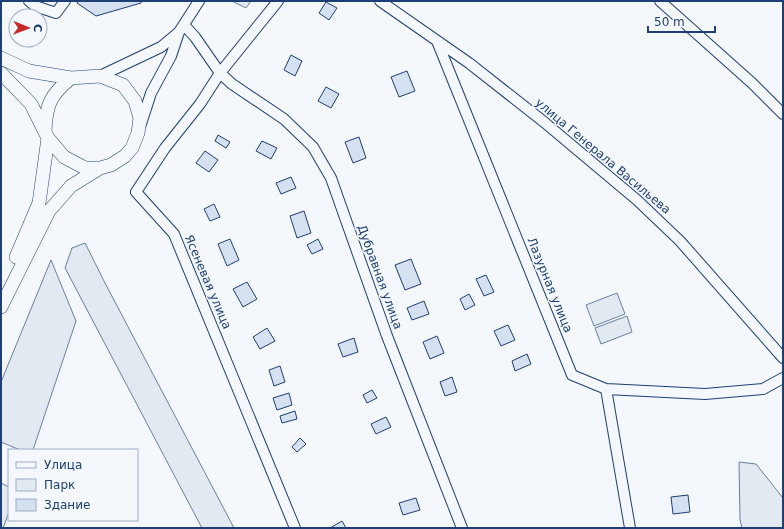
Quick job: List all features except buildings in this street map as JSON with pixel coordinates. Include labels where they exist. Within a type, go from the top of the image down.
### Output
[{"type":"main road","points":[[1,58],[30,71],[71,78],[100,76],[123,85],[135,101],[140,118],[138,133],[132,148],[125,156],[111,165],[100,168],[85,168],[64,157],[47,135],[31,104],[1,73]]},
{"type":"main road","points":[[1,287],[40,203],[47,135],[46,119],[49,103],[58,88],[71,78]]},
{"type":"main road","points":[[1,307],[49,211],[71,186],[100,168]]},
{"type":"street","points":[[28,1],[35,6],[56,14],[65,1]]},
{"type":"street","points":[[138,133],[151,93],[171,56],[182,28],[199,1]]},
{"type":"street","points":[[220,73],[278,1]]},
{"type":"street","name":"улица Генерала Васильева","points":[[380,1],[469,62],[544,122],[637,200],[680,241],[783,358]]},
{"type":"street","points":[[660,1],[752,83],[783,114]]},
{"type":"street","points":[[100,76],[162,47],[182,28]]},
{"type":"street","name":"Дубравная улица","points":[[182,28],[195,37],[220,73],[232,84],[284,119],[313,147],[331,178],[387,336],[462,528]]},
{"type":"street","name":"Лазурная улица","points":[[437,41],[572,375],[606,389],[705,394],[763,389],[783,378]]},
{"type":"street","name":"Ясеневая улица","points":[[220,73],[200,104],[165,148],[136,192],[174,234],[295,528]]},
{"type":"street","points":[[606,389],[630,528]]},
{"type":"green space","points":[[232,1],[251,1],[246,8]]},
{"type":"green space","points":[[85,243],[234,528],[202,528],[65,268],[72,248]]},
{"type":"green space","points":[[51,260],[76,321],[33,449],[18,449],[1,442],[1,382]]},
{"type":"green space","points":[[617,293],[625,314],[594,326],[586,305]]},
{"type":"green space","points":[[627,316],[632,332],[601,344],[595,328]]},
{"type":"green space","points":[[739,462],[756,464],[783,498],[783,528],[742,528],[740,520]]},
{"type":"green space","points":[[1,483],[8,486],[8,515],[3,528],[1,528]]}]
